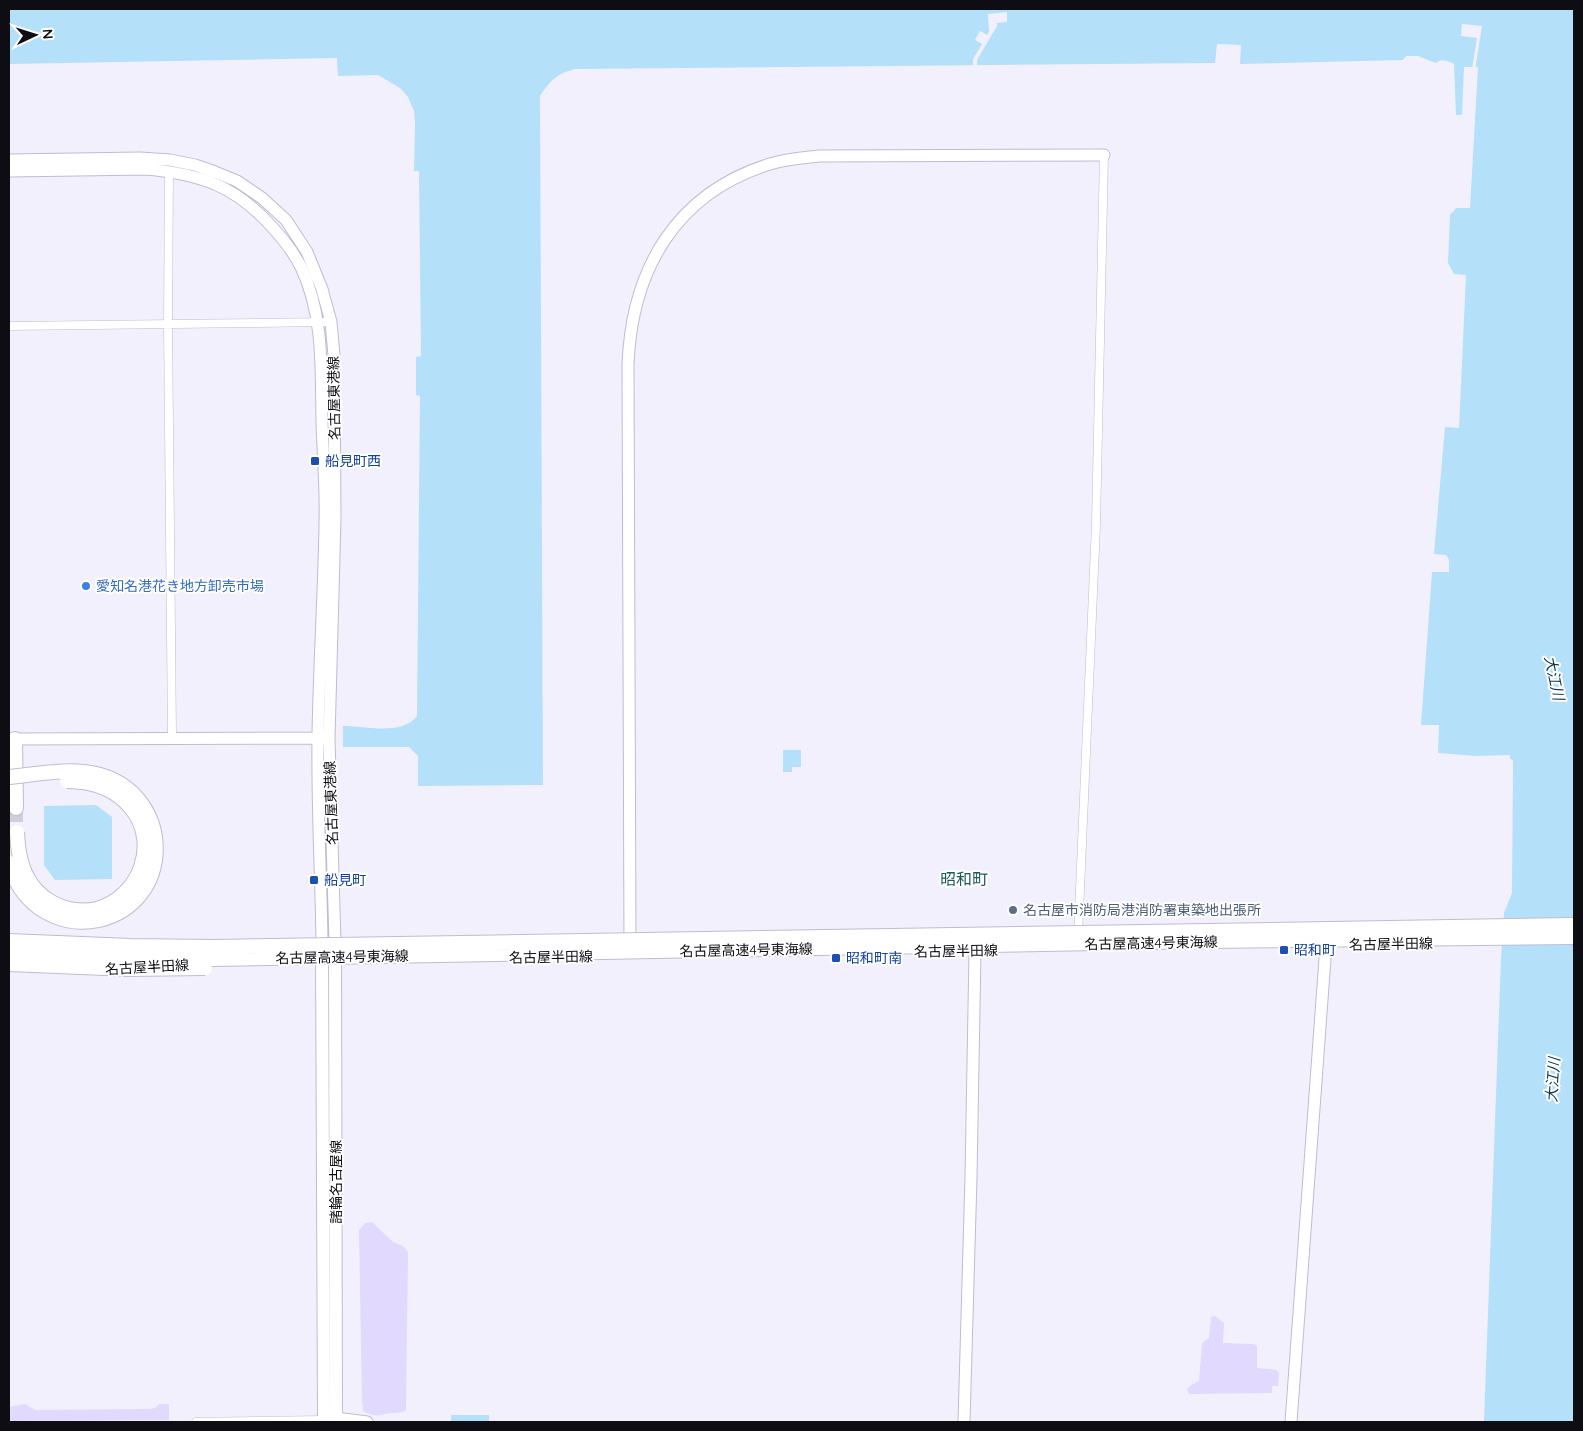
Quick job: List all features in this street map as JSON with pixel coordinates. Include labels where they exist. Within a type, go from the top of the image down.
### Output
[{"type":"highway","points":[[12,739],[16,808]]},
{"type":"highway","points":[[9,777],[72,772],[99,775],[111,779],[132,792],[144,806],[154,831],[156,850],[151,875],[136,898],[113,915],[86,922],[66,920],[40,909],[20,888],[9,863]]},
{"type":"highway","points":[[9,785],[68,781],[96,785],[112,792],[132,808],[140,823],[145,848],[143,865],[131,888],[110,904],[93,910],[65,908],[49,901],[30,884],[20,861],[16,827]]},
{"type":"highway","name":"名古屋高速4号東海線","points":[[9,941],[213,947],[1574,925]]},
{"type":"highway","points":[[9,932],[57,938],[213,947]]},
{"type":"highway","name":"名古屋高速4号東海線","points":[[9,953],[139,959],[333,959],[1208,941],[1574,937]]},
{"type":"highway","points":[[9,964],[159,970],[333,959]]},
{"type":"main road","name":"名古屋半田線","points":[[9,949],[1078,927],[1574,921]]},
{"type":"main road","name":"名古屋半田線","points":[[9,971],[86,971],[333,959],[1265,947],[1574,941]]},
{"type":"main road","name":"諸輪名古屋線","points":[[329,942],[333,959],[330,1421]]},
{"type":"street","points":[[630,956],[628,364],[629,339],[636,302],[657,251],[682,219],[712,192],[731,180],[772,163],[828,156],[1104,155],[1096,524],[1078,949]]},
{"type":"street","name":"名古屋東港線","points":[[9,160],[140,158],[170,160],[215,172],[237,181],[262,198],[286,220],[307,252],[322,289],[331,322],[334,355],[335,519],[324,738]]},
{"type":"street","name":"名古屋東港線","points":[[9,171],[146,169],[169,171],[201,178],[242,198],[262,216],[280,236],[300,266],[311,292],[318,322],[325,520],[324,738],[329,942]]},
{"type":"street","points":[[169,171],[168,324],[172,738]]},
{"type":"street","points":[[9,326],[331,322]]},
{"type":"street","points":[[12,739],[324,738]]},
{"type":"street","points":[[1290,1422],[1326,945]]},
{"type":"street","points":[[964,1422],[975,951]]},
{"type":"street","points":[[196,1422],[367,1422]]},
{"type":"shaded area","points":[[372,1222],[393,1242],[403,1246],[408,1252],[406,1410],[377,1415],[371,1415],[363,1411],[362,1401],[359,1230],[365,1223]]},
{"type":"shaded area","points":[[1215,1316],[1224,1323],[1223,1343],[1254,1344],[1257,1346],[1257,1368],[1276,1370],[1279,1373],[1278,1386],[1272,1386],[1272,1393],[1189,1394],[1187,1389],[1199,1381],[1202,1343],[1209,1338],[1211,1317]]},
{"type":"shaded area","points":[[25,1404],[35,1410],[150,1409],[155,1408],[159,1404],[169,1404],[169,1420],[9,1421],[9,1407]]},
{"type":"water","name":"大江川","points":[[9,9],[1574,9],[1574,1422],[1484,1422],[1501,958],[1504,913],[1512,893],[1513,760],[1510,759],[1510,755],[1475,756],[1438,753],[1439,725],[1421,725],[1432,572],[1449,572],[1449,560],[1446,555],[1434,554],[1445,427],[1459,428],[1466,275],[1454,274],[1448,263],[1450,215],[1456,208],[1470,208],[1478,67],[1464,67],[1462,115],[1456,115],[1454,64],[1447,61],[1443,60],[1436,63],[1418,56],[1406,56],[1403,60],[1240,64],[1241,45],[1217,44],[1215,63],[575,69],[558,76],[540,96],[543,785],[418,786],[418,756],[409,747],[343,747],[343,726],[393,728],[410,722],[417,716],[420,396],[416,395],[416,357],[421,356],[419,171],[414,171],[415,123],[414,111],[408,97],[400,88],[378,75],[338,76],[337,58],[9,64]]},
{"type":"water","points":[[783,750],[801,750],[801,767],[792,767],[792,772],[783,772]]},
{"type":"water","points":[[96,805],[112,817],[112,879],[55,880],[44,865],[44,806]]},
{"type":"water","points":[[451,1415],[489,1415],[489,1422],[451,1422]]},
{"type":"pier","points":[[1007,12],[1007,22],[997,23],[977,60],[977,68],[973,68],[973,59],[982,44],[975,40],[980,31],[987,35],[989,32],[988,14]]},
{"type":"pier","points":[[1462,24],[1482,26],[1475,70],[1472,69],[1477,38],[1461,36]]},
{"type":"tunnel","points":[[16,808],[16,823]]},
{"type":"place","name":"船見町西","points":[[315,461]]},
{"type":"place","name":"愛知名港花き地方卸売市場","points":[[86,586]]},
{"type":"place","name":"船見町","points":[[314,880]]},
{"type":"place","name":"名古屋市消防局港消防署東築地出張所","points":[[1013,910]]},
{"type":"place","name":"昭和町","points":[[1284,950]]},
{"type":"place","name":"昭和町南","points":[[836,958]]},
{"type":"district","name":"昭和町","points":[[964,879]]}]
